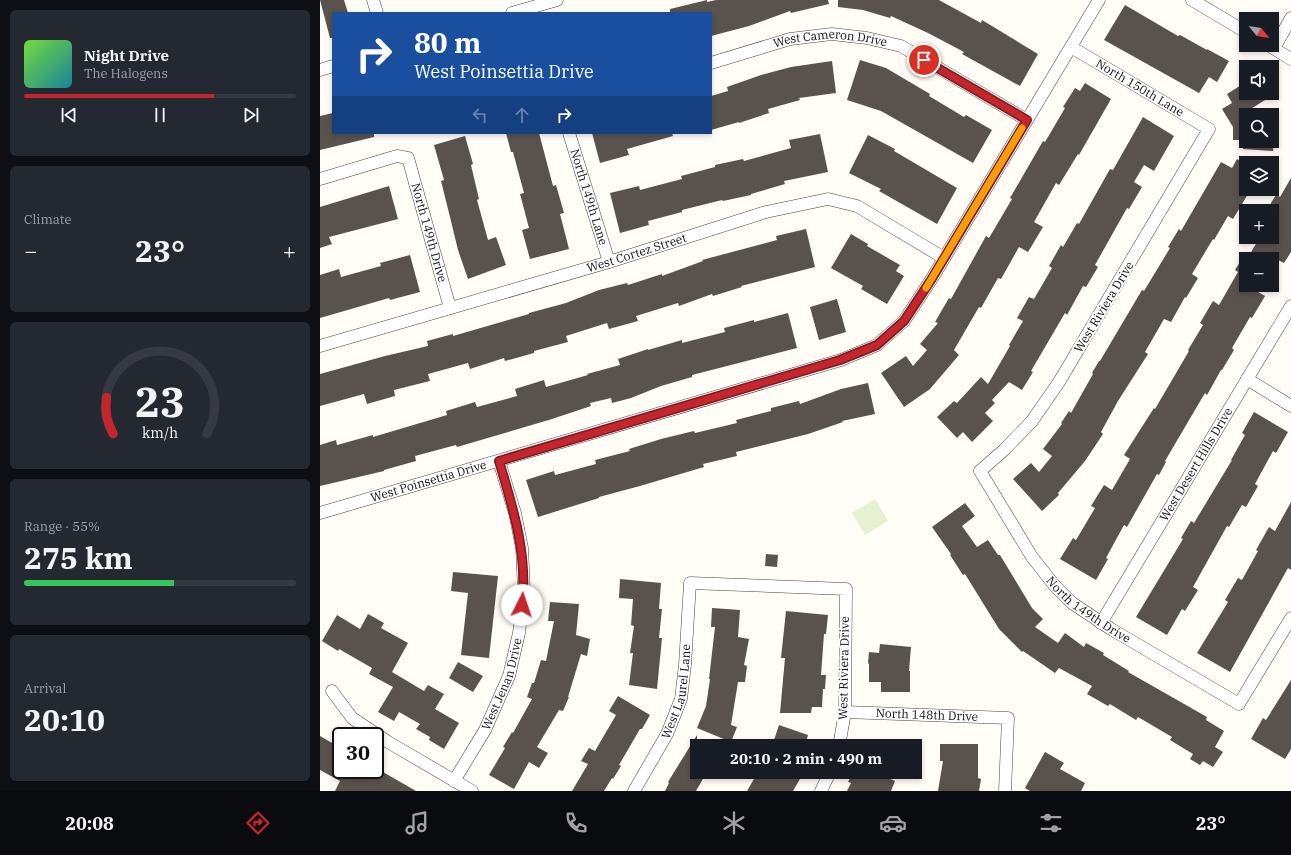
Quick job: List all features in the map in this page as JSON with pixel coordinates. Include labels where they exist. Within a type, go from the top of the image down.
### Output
[{"type":"street","points":[[373,0],[377,12]]},
{"type":"street","points":[[530,11],[557,0]]},
{"type":"street","name":"West Poinsettia Drive","points":[[320,513],[840,360],[877,345],[904,321],[944,258],[1099,0]]},
{"type":"street","points":[[1192,0],[1239,28]]},
{"type":"street","points":[[1279,35],[1291,18]]},
{"type":"street","name":"West Cameron Drive","points":[[712,63],[790,39],[832,34],[867,38],[900,46],[1027,120]]},
{"type":"street","name":"North 150th Lane","points":[[1071,47],[1209,129]]},
{"type":"street","points":[[1279,52],[1291,59]]},
{"type":"street","points":[[320,70],[332,66]]},
{"type":"street","name":"West Riviera Drive","points":[[980,470],[1004,450],[1032,421],[1059,382],[1209,129]]},
{"type":"street","name":"North 149th Lane","points":[[569,134],[609,262]]},
{"type":"street","name":"North 149th Drive","points":[[320,178],[397,156],[408,158],[450,308]]},
{"type":"street","name":"West Cortez Street","points":[[320,346],[609,262],[766,212],[828,199],[857,206],[944,258]]},
{"type":"street","name":"West Desert Hills Drive","points":[[1101,623],[1291,306]]},
{"type":"street","points":[[1247,379],[1291,406]]},
{"type":"street","name":"West Jenan Drive","points":[[454,781],[485,730],[509,676],[519,633],[524,591],[522,548],[515,513],[499,461]]},
{"type":"street","name":"North 149th Drive","points":[[980,470],[1032,557],[1055,586],[1072,603],[1101,623],[1240,704],[1291,618]]},
{"type":"street","name":"West Riviera Drive","points":[[690,583],[846,589],[845,712],[840,739]]},
{"type":"street","name":"West Laurel Lane","points":[[634,791],[667,734],[681,699],[690,583]]},
{"type":"street","points":[[332,690],[352,718],[388,742],[472,791]]},
{"type":"street","name":"North 148th Drive","points":[[845,712],[1008,718],[1005,791]]},
{"type":"street","points":[[821,791],[827,779]]},
{"type":"green space","points":[[875,499],[888,521],[865,535],[852,513]]},
{"type":"building","points":[[320,0],[344,0],[348,12],[332,12],[332,38],[330,38]]},
{"type":"building","points":[[707,0],[707,2],[716,0],[828,0],[829,4],[791,13],[790,11],[749,26],[712,36],[712,12],[670,12],[670,9]]},
{"type":"building","points":[[838,0],[939,0],[981,23],[982,20],[1038,54],[1020,86],[962,54],[964,52],[928,33],[891,16],[890,18],[863,10],[838,7]]},
{"type":"building","points":[[1125,5],[1178,36],[1180,35],[1229,61],[1217,82],[1209,77],[1199,93],[1104,40]]},
{"type":"building","points":[[860,60],[886,68],[930,94],[929,96],[964,117],[966,115],[992,130],[973,163],[881,111],[847,100]]},
{"type":"building","points":[[832,61],[836,93],[799,98],[800,100],[768,109],[769,113],[712,130],[712,96],[728,91],[727,87],[761,75],[791,67]]},
{"type":"building","points":[[1085,83],[1111,99],[1079,155],[1078,154],[1059,185],[1056,183],[1034,222],[1043,227],[1028,252],[1019,247],[1001,279],[998,278],[954,350],[959,355],[930,389],[904,407],[881,373],[906,356],[913,366],[927,350],[920,344],[938,323],[935,322],[949,298],[951,299],[986,236],[989,238],[1012,199],[1010,198],[1043,141],[1045,142],[1065,108],[1063,107],[1075,88],[1080,91]]},
{"type":"building","points":[[1239,86],[1239,100],[1265,100],[1252,108],[1239,108],[1239,140],[1233,140],[1233,127],[1222,109],[1232,103],[1227,94]]},
{"type":"building","points":[[332,113],[332,134],[374,134],[374,137],[320,150],[320,116]]},
{"type":"building","points":[[1143,117],[1174,136],[1154,171],[1144,165],[1134,182],[1142,187],[1129,209],[1127,208],[1095,265],[1098,267],[1086,287],[1083,286],[1067,315],[1065,313],[1031,371],[1033,372],[1022,390],[1009,382],[992,400],[995,403],[985,413],[993,421],[972,442],[963,432],[957,438],[937,417],[954,401],[957,403],[981,377],[988,384],[1023,321],[1017,318],[1029,297],[1034,299],[1052,268],[1049,266],[1061,245],[1063,247],[1077,223],[1079,224],[1110,169],[1113,170]]},
{"type":"building","points":[[506,134],[539,134],[553,186],[556,185],[564,213],[560,214],[569,249],[530,259],[522,230],[529,228],[520,194],[524,193],[513,152],[511,152]]},
{"type":"building","points":[[592,134],[672,134],[673,136],[627,149],[629,155],[600,163]]},
{"type":"building","points":[[820,134],[828,172],[784,181],[785,184],[751,195],[722,200],[682,210],[682,212],[648,221],[649,225],[620,233],[610,193],[639,186],[640,190],[682,179],[681,176],[715,167],[715,165],[743,159],[744,161],[791,148],[789,140]]},
{"type":"building","points":[[868,135],[895,149],[894,151],[957,188],[937,224],[879,191],[881,189],[849,173]]},
{"type":"building","points":[[465,136],[473,164],[471,165],[479,199],[477,200],[488,240],[496,237],[506,265],[468,279],[458,250],[441,181],[444,180],[434,145]]},
{"type":"building","points":[[1243,148],[1273,148],[1273,151]]},
{"type":"building","points":[[1237,159],[1239,160],[1239,196],[1247,196],[1242,204],[1239,204],[1239,209],[1233,219],[1228,216],[1214,240],[1213,239],[1192,274],[1198,278],[1171,322],[1164,319],[1145,352],[1148,354],[1118,401],[1101,432],[1103,434],[1085,461],[1058,493],[1059,495],[1042,511],[1013,479],[1031,463],[1039,472],[1052,456],[1043,449],[1062,424],[1061,423],[1069,411],[1071,413],[1099,361],[1142,290],[1144,291],[1170,248],[1168,247],[1179,229],[1181,231],[1221,162],[1232,168]]},
{"type":"building","points":[[1291,178],[1291,252],[1284,263],[1279,260],[1279,252],[1251,252],[1256,244],[1279,244],[1279,204],[1270,204],[1275,196],[1280,197]]},
{"type":"building","points":[[389,186],[398,219],[329,237],[332,244],[320,248],[320,207]]},
{"type":"building","points":[[806,229],[815,267],[741,286],[742,287],[713,296],[712,294],[679,306],[678,303],[636,316],[638,321],[609,329],[607,323],[566,336],[568,342],[534,351],[534,353],[505,361],[504,358],[470,369],[468,363],[428,374],[430,381],[394,390],[395,396],[367,404],[364,394],[320,406],[320,374],[428,346],[427,341],[453,334],[453,336],[529,314],[566,303],[599,290],[627,283],[628,285],[662,274],[662,276],[703,261],[702,260],[777,240],[776,236]]},
{"type":"building","points":[[851,234],[868,244],[867,246],[900,265],[896,271],[904,276],[887,304],[861,289],[863,286],[831,268]]},
{"type":"building","points":[[410,255],[420,292],[390,300],[389,298],[320,318],[320,275],[339,269],[341,277],[381,266],[380,263]]},
{"type":"building","points":[[1239,263],[1239,292],[1258,292],[1265,296],[1252,318],[1250,317],[1232,348],[1234,350],[1207,395],[1205,393],[1165,461],[1166,462],[1159,475],[1157,474],[1127,527],[1124,525],[1096,580],[1060,559],[1073,538],[1076,540],[1095,508],[1091,506],[1104,485],[1112,490],[1130,459],[1124,455],[1154,408],[1155,409],[1189,351],[1188,350],[1203,325],[1200,323],[1213,301],[1219,305],[1238,272],[1235,270]]},
{"type":"building","points":[[837,299],[846,332],[819,340],[810,307]]},
{"type":"building","points":[[788,313],[797,348],[692,375],[692,377],[661,386],[631,398],[612,403],[611,398],[590,403],[591,406],[552,419],[457,447],[456,445],[415,456],[416,461],[384,471],[320,486],[320,445],[336,440],[337,445],[373,435],[373,437],[447,415],[446,411],[475,402],[477,407],[517,396],[515,389],[544,380],[546,387],[620,365],[618,359],[648,349],[682,340],[682,343],[725,332],[724,328]]},
{"type":"building","points":[[868,383],[875,414],[842,421],[843,422],[808,434],[736,452],[737,456],[703,464],[704,467],[599,497],[538,517],[526,480],[554,471],[555,475],[596,464],[595,460],[630,451],[629,449],[661,439],[737,423],[736,420],[771,411],[771,408],[799,401],[800,404],[841,389]]},
{"type":"building","points":[[1254,412],[1288,432],[1276,453],[1273,451],[1255,484],[1258,486],[1246,507],[1242,505],[1229,527],[1227,526],[1193,587],[1198,590],[1185,611],[1182,609],[1167,635],[1136,617],[1183,539],[1181,538],[1191,521],[1194,523],[1232,460],[1245,435],[1242,433]]},
{"type":"building","points":[[1291,502],[1291,570],[1288,568],[1230,672],[1197,653],[1228,602],[1225,600],[1238,578],[1242,580],[1269,527],[1275,531]]},
{"type":"building","points":[[965,503],[975,516],[962,526],[977,547],[988,540],[998,555],[1000,555],[1032,608],[1043,619],[1035,627],[1058,643],[1065,633],[1084,647],[1086,643],[1104,653],[1103,655],[1129,671],[1128,672],[1207,717],[1206,720],[1224,731],[1215,747],[1223,752],[1213,767],[1203,761],[1200,765],[1190,759],[1193,754],[1170,740],[1172,737],[1138,717],[1136,720],[1110,704],[1108,706],[1087,694],[1092,686],[1059,668],[1055,673],[1023,651],[1022,652],[999,629],[965,574],[963,575],[950,555],[951,554],[932,527]]},
{"type":"building","points":[[766,554],[778,555],[777,567],[765,566]]},
{"type":"building","points":[[453,572],[498,576],[489,658],[461,655],[468,593],[451,591]]},
{"type":"building","points":[[620,579],[661,583],[659,609],[662,609],[659,638],[662,638],[657,689],[629,685],[633,653],[630,653],[634,626],[631,625],[633,599],[619,598]]},
{"type":"building","points":[[550,602],[579,604],[576,635],[590,639],[587,656],[581,654],[569,697],[563,711],[559,710],[537,747],[548,753],[539,768],[529,762],[514,789],[489,775],[505,748],[503,747],[512,732],[513,733],[532,699],[527,697],[532,683],[534,683],[541,660],[546,661],[554,621],[548,621]]},
{"type":"building","points":[[712,608],[740,610],[738,637],[749,639],[744,665],[747,666],[745,682],[738,682],[731,725],[737,727],[732,739],[724,739],[697,728],[706,706],[710,679],[715,627],[711,627]]},
{"type":"building","points":[[786,611],[828,615],[826,634],[824,634],[821,675],[826,675],[825,689],[823,689],[822,707],[812,707],[811,713],[780,713],[785,658],[781,658]]},
{"type":"building","points":[[368,614],[384,623],[381,628],[408,643],[392,672],[424,691],[428,685],[444,694],[435,709],[459,723],[444,749],[429,740],[430,737],[416,729],[420,724],[399,712],[394,721],[378,712],[393,687],[369,674],[372,668],[322,641],[337,615],[360,629]]},
{"type":"building","points":[[880,644],[911,647],[909,671],[910,692],[881,692],[881,682],[869,682],[869,652],[879,653]]},
{"type":"building","points":[[458,662],[483,676],[473,692],[449,678]]},
{"type":"building","points":[[1291,680],[1291,749],[1285,759],[1251,739],[1263,718],[1266,720]]},
{"type":"building","points":[[618,696],[650,715],[619,765],[621,766],[604,791],[572,791],[588,764],[581,761],[589,748],[595,751],[616,715],[609,711]]},
{"type":"building","points":[[779,725],[808,735],[807,739],[774,739]]},
{"type":"building","points":[[320,736],[332,743],[332,777],[320,770]]},
{"type":"building","points":[[940,744],[978,744],[978,778],[981,779],[979,791],[938,791],[943,761],[940,761]]},
{"type":"building","points":[[690,746],[690,779],[703,779],[696,791],[665,791],[669,783],[668,782]]},
{"type":"building","points":[[1045,752],[1064,763],[1060,769],[1085,783],[1081,791],[1030,791],[1025,788]]},
{"type":"building","points":[[384,773],[416,791],[335,791],[340,781],[336,779],[384,779]]},
{"type":"building","points":[[754,779],[800,779],[793,791],[747,791]]},
{"type":"building","points":[[850,779],[890,779],[895,781],[891,791],[847,791],[851,783],[848,782]]},
{"type":"slow traffic","points":[[926,288],[1022,128]]},
{"type":"route","points":[[522,605],[524,591],[522,548],[515,513],[499,461],[840,360],[877,345],[904,321],[931,280],[1027,120],[924,60]]}]
